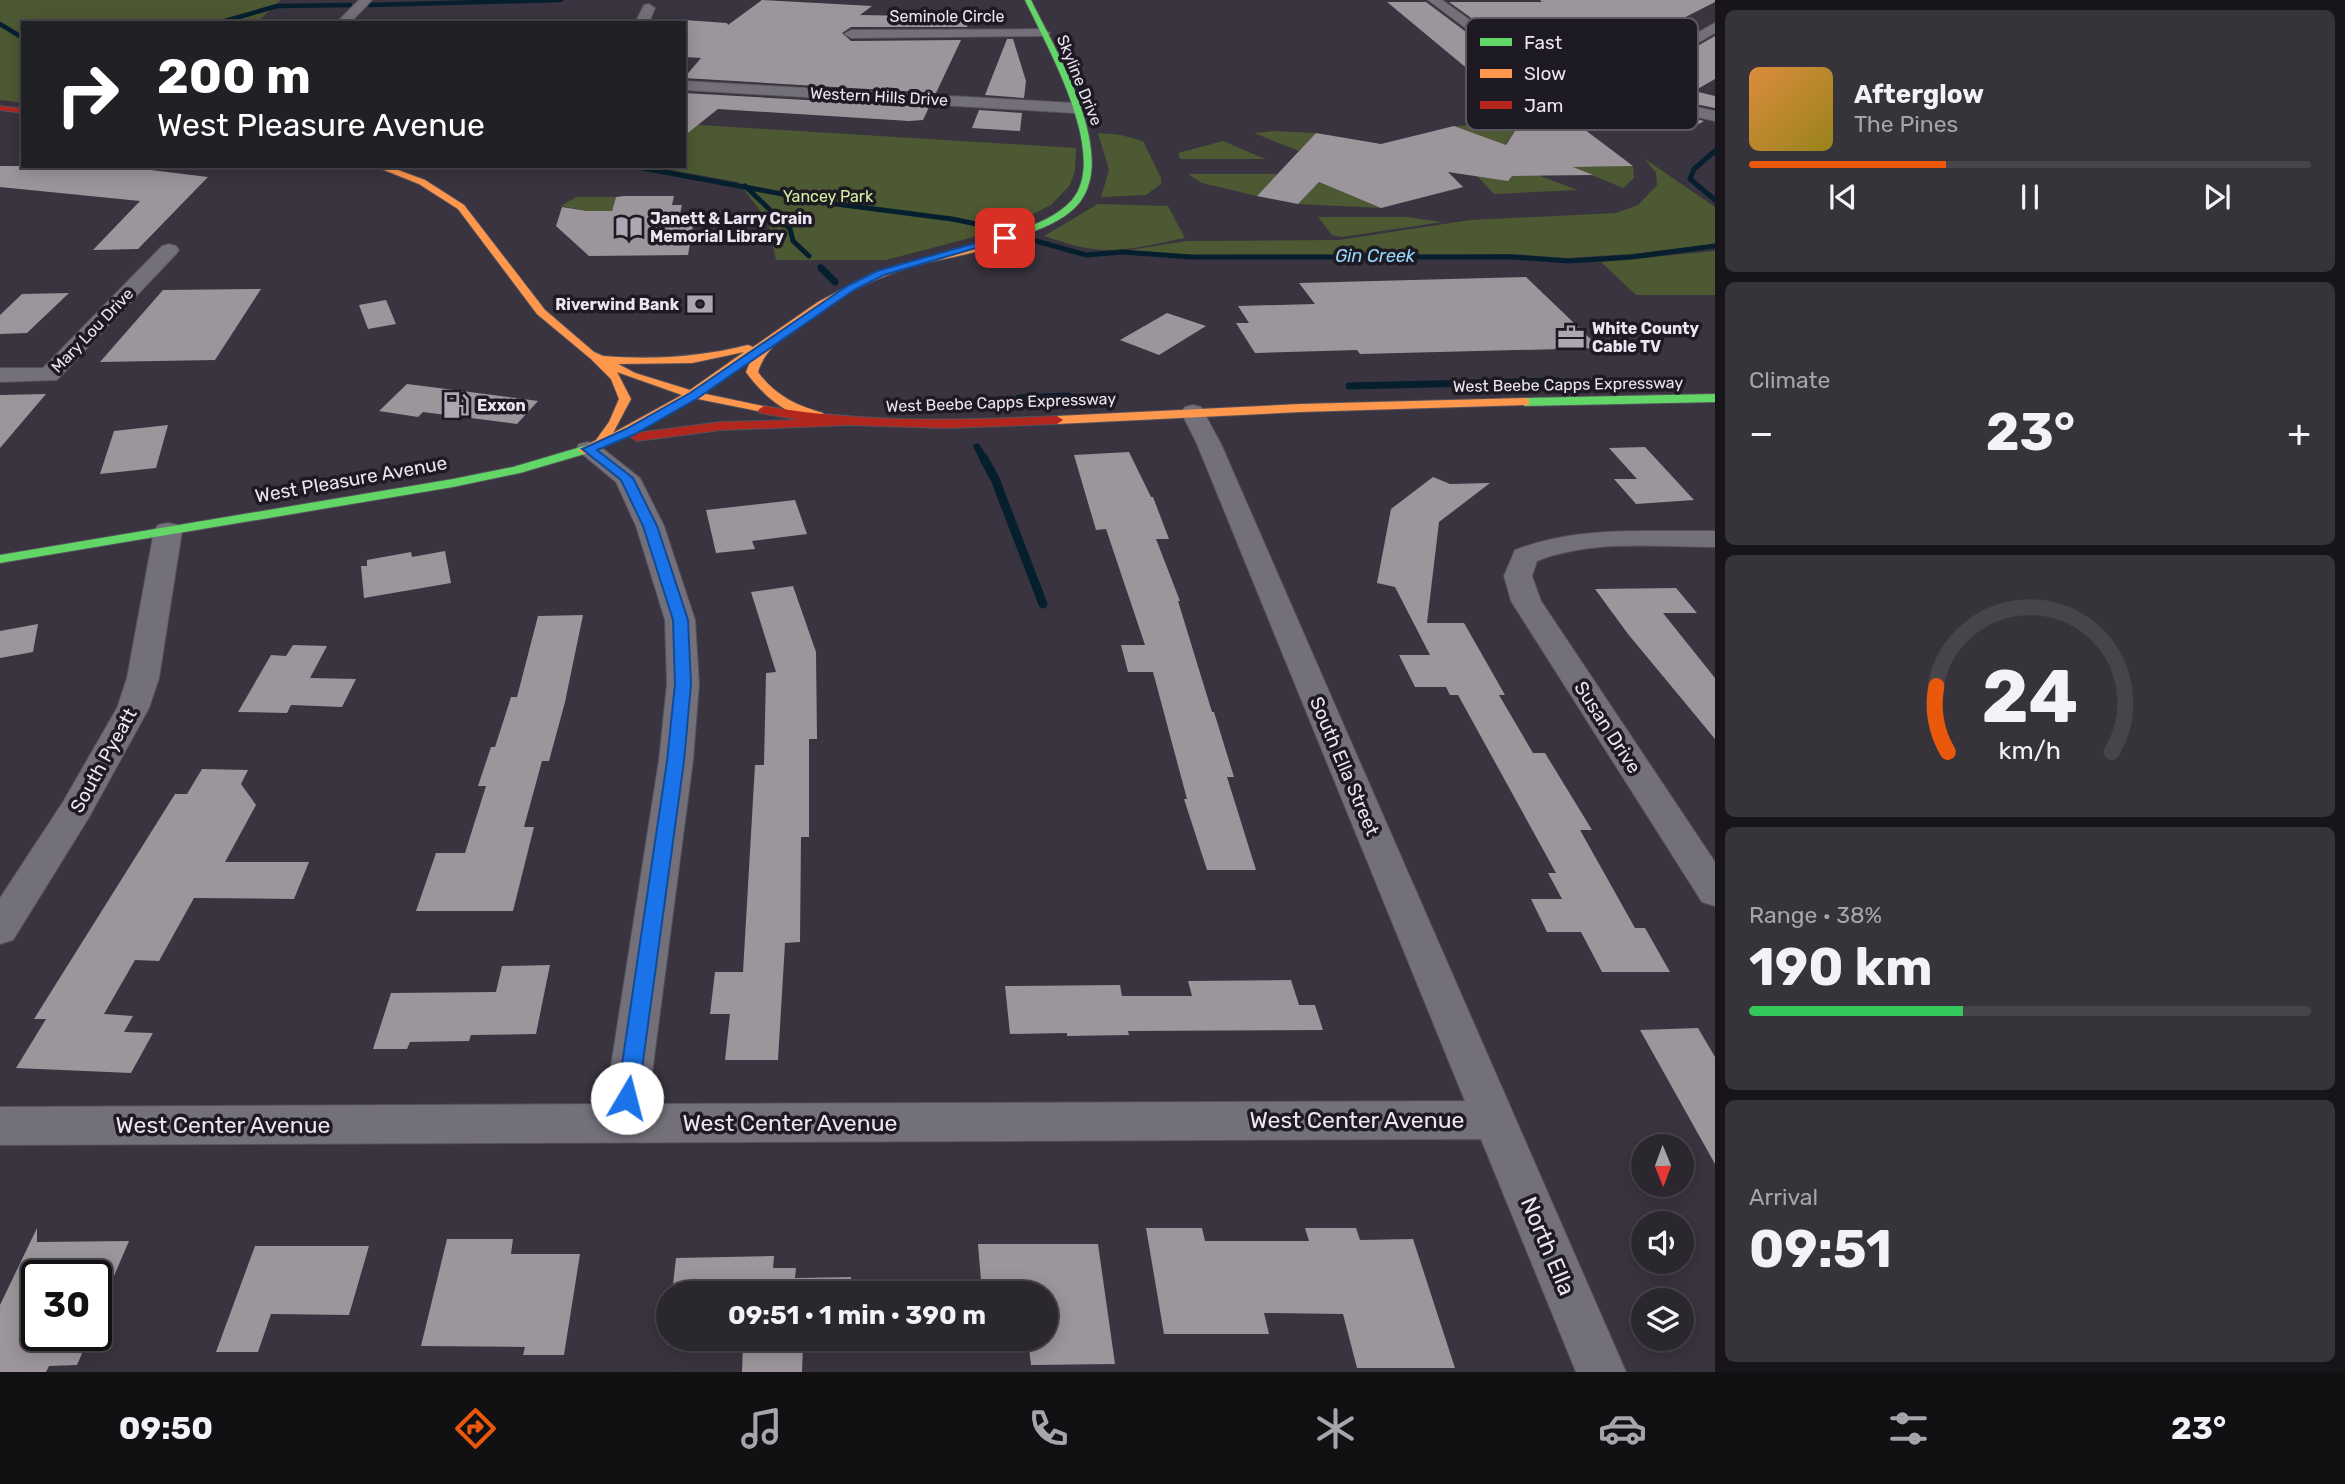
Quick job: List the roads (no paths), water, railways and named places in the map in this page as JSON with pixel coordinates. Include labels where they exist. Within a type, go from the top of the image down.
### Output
[{"type":"street","points":[[344,21],[366,0]]},
{"type":"street","name":"Skyline Drive","points":[[694,395],[850,288],[881,273],[1020,233],[1044,223],[1077,200],[1088,180],[1088,155],[1074,107],[1028,0]]},
{"type":"street","points":[[1434,0],[1466,23]]},
{"type":"street","points":[[643,21],[649,8]]},
{"type":"street","points":[[1698,37],[1715,27]]},
{"type":"street","name":"Seminole Circle","points":[[851,34],[1043,33]]},
{"type":"street","name":"Western Hills Drive","points":[[686,85],[1074,107]]},
{"type":"street","points":[[0,108],[21,111]]},
{"type":"street","name":"West Beebe Capps Expressway","points":[[384,168],[435,186],[465,210],[534,309],[564,337],[597,359],[629,374],[694,395],[767,412],[844,422],[945,424],[1193,412],[1715,398]]},
{"type":"street","name":"Mary Lou Drive","points":[[0,375],[49,375],[169,250]]},
{"type":"street","points":[[597,359],[646,363],[691,362],[738,351],[776,337]]},
{"type":"street","points":[[776,337],[755,361],[752,372],[757,382],[775,399],[792,407],[844,422]]},
{"type":"street","points":[[594,447],[615,422],[625,399],[615,378],[597,359]]},
{"type":"street","name":"West Pleasure Avenue","points":[[0,559],[467,481],[543,464],[594,447],[651,421],[694,395]]},
{"type":"street","name":"South Ella Street","points":[[1193,412],[1209,444],[1495,1120]]},
{"type":"street","points":[[594,447],[660,433],[721,426],[844,422]]},
{"type":"street","points":[[594,447],[627,478],[650,526],[680,620],[683,684],[676,761],[624,1124]]},
{"type":"street","name":"South Pyeatt","points":[[0,929],[76,810],[132,708],[143,678],[168,531]]},
{"type":"street","name":"Susan Drive","points":[[1715,539],[1571,542],[1541,548],[1525,556],[1518,576],[1526,601],[1715,892]]},
{"type":"street","name":"West Center Avenue","points":[[0,1126],[1495,1120]]},
{"type":"street","name":"North Ella","points":[[1495,1120],[1601,1372]]},
{"type":"waterway","points":[[370,5],[561,0]]},
{"type":"waterway","points":[[225,21],[277,6],[350,5]]},
{"type":"waterway","name":"Gin Creek","points":[[0,24],[21,37]]},
{"type":"waterway","points":[[1715,151],[1694,169],[1690,179],[1715,200]]},
{"type":"waterway","name":"Gin Creek","points":[[643,168],[746,187]]},
{"type":"waterway","name":"Gin Creek","points":[[746,187],[1001,229]]},
{"type":"waterway","points":[[746,187],[790,229],[793,241],[809,256]]},
{"type":"waterway","name":"Gin Creek","points":[[1036,241],[1086,255],[1122,252],[1191,257],[1513,257],[1569,261],[1632,257],[1715,246]]},
{"type":"waterway","points":[[820,267],[835,282]]},
{"type":"waterway","points":[[1349,386],[1558,381]]},
{"type":"waterway","points":[[1019,398],[1069,396]]},
{"type":"waterway","points":[[977,447],[984,459]]},
{"type":"waterway","points":[[983,457],[995,479],[1043,604]]},
{"type":"place","name":"Janett & Larry Crain Memorial Library","points":[[629,227]]},
{"type":"place","name":"Riverwind Bank","points":[[700,304]]},
{"type":"place","name":"White County Cable TV","points":[[1571,337]]},
{"type":"place","name":"Exxon","points":[[456,405]]},
{"type":"park label","name":"Yancey Park","points":[[828,196]]}]
